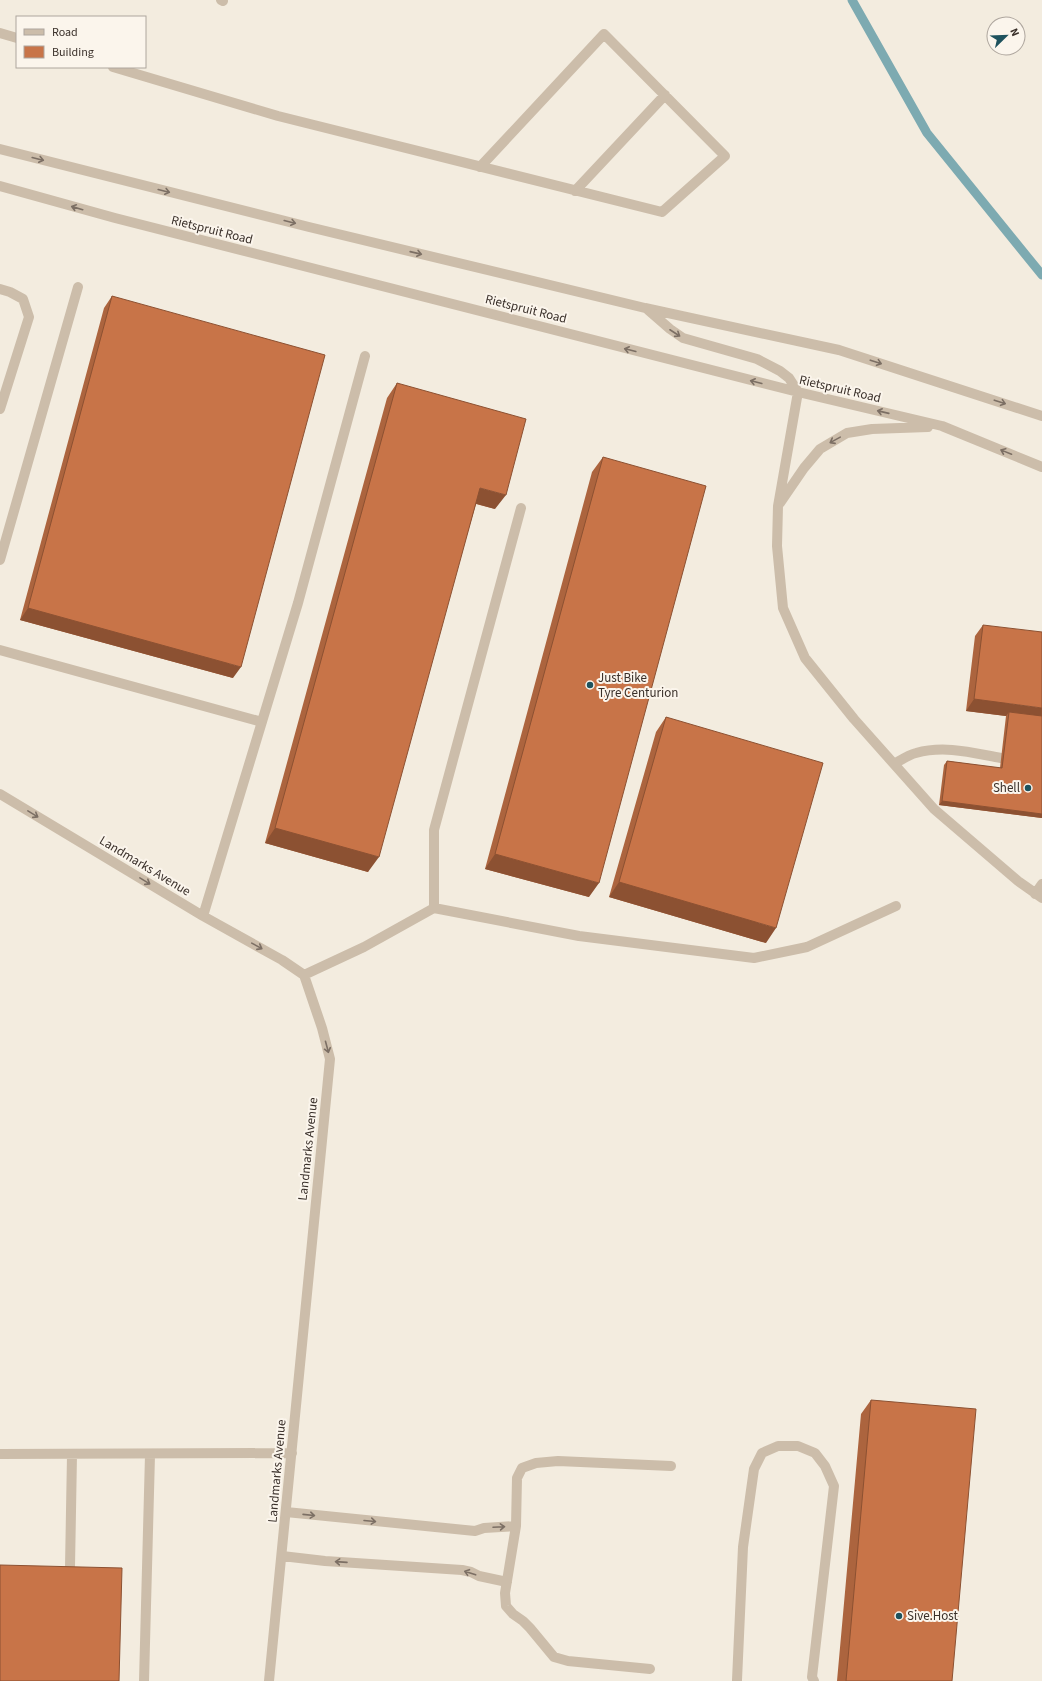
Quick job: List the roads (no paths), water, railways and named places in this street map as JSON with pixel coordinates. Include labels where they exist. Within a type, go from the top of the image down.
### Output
[{"type":"street","points":[[0,33],[16,38]]},
{"type":"street","points":[[116,68],[278,116],[575,191],[662,212],[725,156],[604,34],[480,167]]},
{"type":"street","points":[[575,191],[665,95]]},
{"type":"street","name":"Rietspruit Road","points":[[0,149],[310,227],[645,308],[839,350],[1042,416]]},
{"type":"street","name":"Rietspruit Road","points":[[0,186],[122,220],[798,392],[942,426],[1042,467]]},
{"type":"street","points":[[0,560],[78,288]]},
{"type":"street","points":[[0,289],[10,292],[23,299],[29,317],[0,408]]},
{"type":"street","points":[[645,308],[683,338],[757,359],[780,371],[789,378],[798,392],[778,506],[777,546],[783,608],[804,658],[934,809],[1018,881],[1038,896],[1042,884]]},
{"type":"street","points":[[203,916],[298,602],[365,356]]},
{"type":"street","points":[[778,506],[804,468],[820,449],[847,433],[872,429],[942,426]]},
{"type":"street","points":[[434,908],[434,830],[521,508]]},
{"type":"street","points":[[0,650],[262,722]]},
{"type":"street","points":[[894,764],[915,753],[934,750],[958,750],[1001,758]]},
{"type":"street","name":"Landmarks Avenue","points":[[0,794],[203,916],[282,960],[304,975],[322,1028],[330,1059],[269,1681]]},
{"type":"street","points":[[304,975],[364,947],[434,908],[579,936],[754,958],[807,947],[896,906]]},
{"type":"street","points":[[737,1680],[744,1547],[754,1469],[762,1453],[778,1446],[798,1446],[815,1453],[825,1466],[834,1486],[812,1680]]},
{"type":"street","points":[[0,1454],[292,1454]]},
{"type":"street","points":[[70,1567],[72,1455]]},
{"type":"street","points":[[144,1681],[150,1455]]},
{"type":"street","points":[[650,1669],[568,1661],[554,1657],[530,1628],[506,1606],[505,1593],[516,1526],[516,1478],[522,1468],[536,1463],[558,1462],[671,1466]]},
{"type":"street","points":[[286,1512],[475,1531],[484,1528],[516,1526]]},
{"type":"street","points":[[282,1556],[325,1561],[462,1570],[479,1576],[507,1582]]},
{"type":"waterway","points":[[852,0],[927,133],[1042,275]]},
{"type":"place","name":"Just Bike Tyre Centurion","points":[[590,685]]},
{"type":"place","name":"Shell","points":[[1028,788]]},
{"type":"place","name":"Sive.Host","points":[[899,1616]]}]
